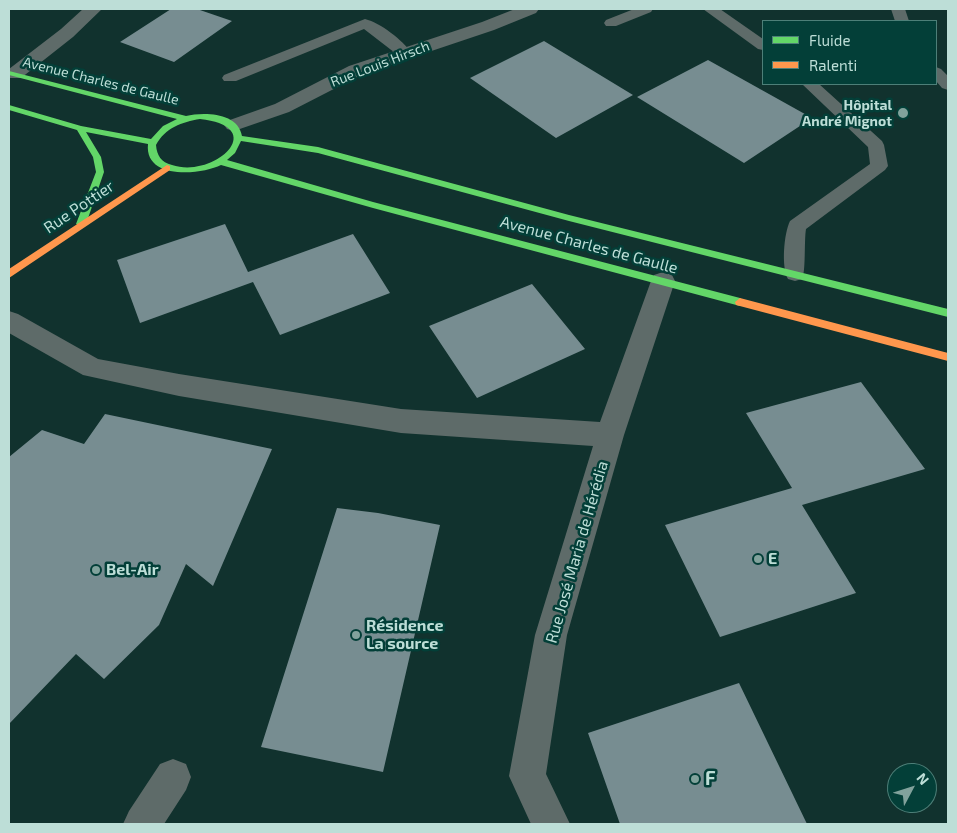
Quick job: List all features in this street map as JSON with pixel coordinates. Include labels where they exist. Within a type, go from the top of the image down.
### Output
[{"type":"main road","name":"Avenue Charles de Gaulle","points":[[11,74],[186,119],[213,117],[225,120],[237,131],[318,150],[559,215],[948,313]]},
{"type":"main road","points":[[9,107],[80,128],[153,142],[151,149],[153,157],[158,163],[167,168],[180,171],[209,167],[222,162],[238,146],[237,131]]},
{"type":"main road","name":"Avenue Charles de Gaulle","points":[[153,142],[165,128],[186,119]]},
{"type":"main road","points":[[80,128],[97,158],[100,172],[81,224]]},
{"type":"main road","name":"Avenue Charles de Gaulle","points":[[222,162],[373,205],[948,357]]},
{"type":"main road","name":"Rue Pottier","points":[[9,274],[167,168]]},
{"type":"street","points":[[11,74],[68,33],[93,9]]},
{"type":"street","name":"Rue Louis Hirsch","points":[[237,131],[356,70],[488,26],[530,9]]},
{"type":"street","name":"Rue José Maria de Hérédia","points":[[551,824],[527,776],[552,635],[610,435],[663,281]]},
{"type":"street","points":[[9,321],[92,368],[179,385],[402,421],[610,435]]},
{"type":"street","points":[[142,824],[173,777]]},
{"type":"lane","points":[[611,23],[646,9]]},
{"type":"lane","points":[[710,9],[733,23],[762,45]]},
{"type":"lane","points":[[230,78],[365,23],[387,38],[404,53]]},
{"type":"lane","points":[[937,73],[948,85]]},
{"type":"lane","points":[[795,274],[794,247],[797,226],[879,166],[876,145],[811,85]]},
{"type":"building","points":[[171,9],[197,9],[232,21],[174,62],[120,42]]},
{"type":"building","points":[[544,41],[633,95],[556,138],[470,78]]},
{"type":"building","points":[[708,60],[812,118],[744,163],[637,97]]},
{"type":"building","points":[[225,224],[248,272],[353,234],[390,293],[280,335],[253,282],[140,323],[117,260]]},
{"type":"building","points":[[532,284],[585,349],[477,398],[429,326]]},
{"type":"building","points":[[861,382],[925,469],[802,505],[856,593],[720,637],[665,525],[792,488],[746,413]]},
{"type":"building","name":"Bel-Air","points":[[105,414],[272,449],[213,586],[186,564],[159,625],[104,679],[76,654],[9,724],[9,457],[42,430],[84,444]]},
{"type":"building","name":"Résidence La source","points":[[337,508],[378,513],[440,525],[383,772],[261,747]]},
{"type":"building","name":"F","points":[[739,683],[807,824],[620,824],[588,733]]},
{"type":"traffic: fast","points":[[9,73],[186,119]]},
{"type":"traffic: fast","points":[[9,107],[80,128],[153,142]]},
{"type":"traffic: fast","points":[[200,116],[220,119],[232,125],[237,131],[238,138],[232,151],[219,162],[196,170],[174,169],[159,162],[154,156],[152,145],[160,132],[179,121],[200,116]]},
{"type":"traffic: fast","points":[[80,128],[97,157],[100,172],[81,224]]},
{"type":"traffic: fast","points":[[239,138],[318,150],[569,218],[948,313]]},
{"type":"traffic: fast","points":[[222,162],[373,205],[740,302]]},
{"type":"traffic: slow","points":[[9,274],[167,168]]},
{"type":"traffic: slow","points":[[740,302],[948,357]]},
{"type":"place","name":"Hôpital André Mignot","points":[[903,113]]},
{"type":"place","name":"E","points":[[758,559]]},
{"type":"place","name":"Bel-Air","points":[[96,570]]},
{"type":"place","name":"Résidence La source","points":[[356,635]]},
{"type":"place","name":"F","points":[[695,779]]}]
